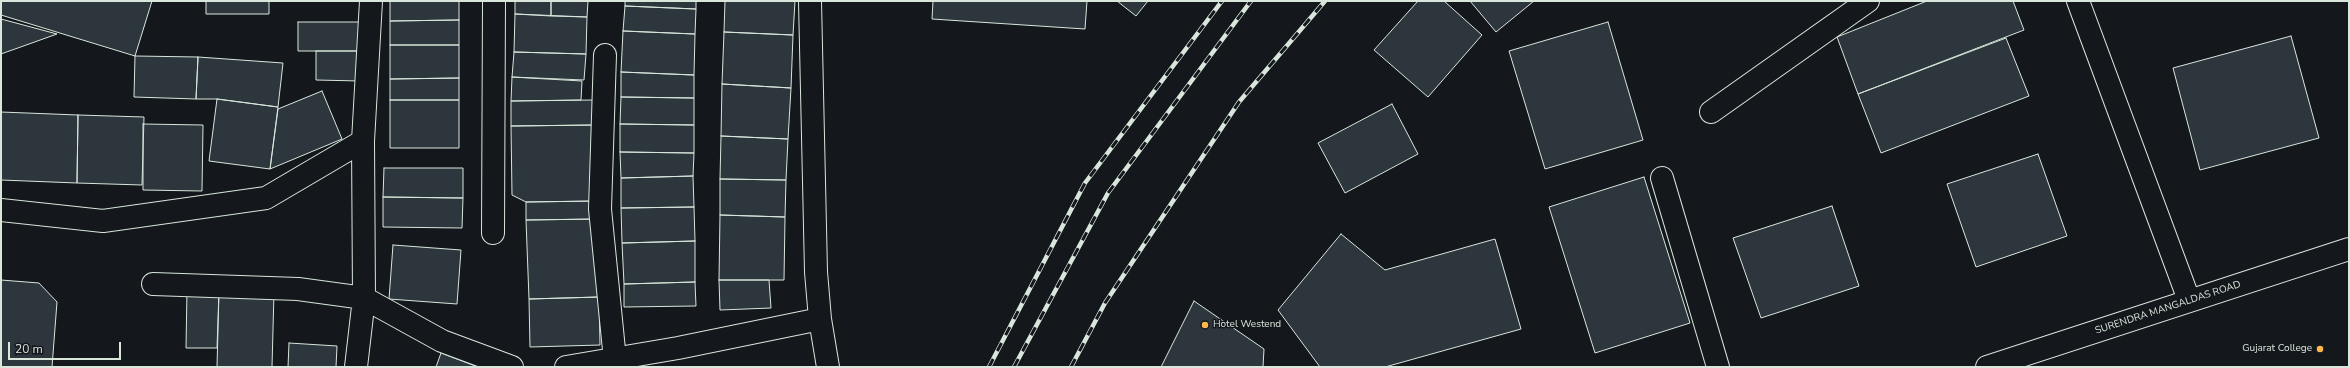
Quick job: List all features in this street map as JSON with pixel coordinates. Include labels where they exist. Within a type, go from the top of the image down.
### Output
[{"type":"street","points":[[356,367],[364,298],[363,141],[371,1]]},
{"type":"street","points":[[493,233],[494,1]]},
{"type":"street","points":[[810,1],[816,272],[820,319],[828,367]]},
{"type":"street","points":[[1711,112],[1868,1]]},
{"type":"street","points":[[2078,1],[2189,300]]},
{"type":"street","points":[[605,55],[600,209],[615,360]]},
{"type":"street","points":[[1,210],[104,221],[266,198],[363,141]]},
{"type":"street","points":[[1662,178],[1718,367]]},
{"type":"street","name":"SURENDRA MANGALDAS ROAD","points":[[1986,367],[2349,249]]},
{"type":"street","points":[[153,284],[298,289],[364,298],[442,341],[512,367]]},
{"type":"street","points":[[566,367],[615,360],[820,319]]},
{"type":"building","points":[[1,1],[152,1],[135,56],[1,15]]},
{"type":"building","points":[[206,1],[269,1],[269,14],[206,14]]},
{"type":"building","points":[[390,1],[459,1],[459,20],[390,21]]},
{"type":"building","points":[[515,1],[551,1],[551,16],[515,14]]},
{"type":"building","points":[[551,1],[588,1],[587,17],[551,16]]},
{"type":"building","points":[[625,1],[696,1],[696,9],[625,6]]},
{"type":"building","points":[[725,1],[795,1],[793,35],[724,32]]},
{"type":"building","points":[[933,1],[1087,1],[1085,29],[932,19]]},
{"type":"building","points":[[1117,1],[1148,1],[1136,16]]},
{"type":"building","points":[[1418,1],[1444,1],[1482,35],[1428,97],[1374,50]]},
{"type":"building","points":[[1470,1],[1534,1],[1496,32]]},
{"type":"building","points":[[1927,1],[2013,1],[2024,30],[1858,94],[1837,37]]},
{"type":"building","points":[[625,6],[696,9],[695,34],[623,31]]},
{"type":"building","points":[[515,14],[587,17],[586,54],[514,52]]},
{"type":"building","points":[[1,19],[57,34],[1,54]]},
{"type":"building","points":[[459,20],[459,45],[390,45],[390,21]]},
{"type":"building","points":[[298,22],[360,22],[361,51],[298,51]]},
{"type":"building","points":[[1608,22],[1643,140],[1545,169],[1509,51]]},
{"type":"building","points":[[623,31],[695,34],[694,75],[621,72]]},
{"type":"building","points":[[724,32],[793,35],[791,88],[722,84]]},
{"type":"building","points":[[2291,36],[2319,138],[2200,170],[2173,68]]},
{"type":"building","points":[[2006,38],[2029,96],[1881,153],[1858,94]]},
{"type":"building","points":[[390,45],[459,45],[459,78],[390,79]]},
{"type":"building","points":[[316,51],[361,51],[360,81],[316,80]]},
{"type":"building","points":[[514,52],[586,54],[584,80],[512,77]]},
{"type":"building","points":[[135,56],[198,57],[196,99],[134,97]]},
{"type":"building","points":[[198,57],[283,63],[278,107],[217,99],[196,99]]},
{"type":"building","points":[[621,72],[694,75],[694,98],[621,97]]},
{"type":"building","points":[[512,77],[582,81],[581,100],[511,101]]},
{"type":"building","points":[[459,78],[459,100],[390,100],[390,79]]},
{"type":"building","points":[[722,84],[791,88],[788,139],[721,136]]},
{"type":"building","points":[[322,91],[342,139],[270,169],[278,109]]},
{"type":"building","points":[[621,97],[694,98],[694,125],[620,124]]},
{"type":"building","points":[[217,99],[278,107],[270,169],[209,161]]},
{"type":"building","points":[[390,100],[459,100],[459,148],[390,148]]},
{"type":"building","points":[[594,100],[595,125],[511,126],[511,101]]},
{"type":"building","points":[[1392,104],[1418,154],[1345,193],[1318,143]]},
{"type":"building","points":[[1,112],[78,115],[77,183],[1,180]]},
{"type":"building","points":[[78,115],[144,117],[142,185],[77,183]]},
{"type":"building","points":[[143,124],[203,125],[202,191],[143,190]]},
{"type":"building","points":[[620,124],[694,125],[694,153],[620,152]]},
{"type":"building","points":[[595,125],[596,201],[526,202],[512,195],[511,126]]},
{"type":"building","points":[[721,136],[788,139],[786,180],[720,179]]},
{"type":"building","points":[[620,152],[694,153],[693,176],[621,178]]},
{"type":"building","points":[[2038,154],[2067,236],[1976,267],[1947,184]]},
{"type":"building","points":[[384,168],[463,168],[463,198],[383,197]]},
{"type":"building","points":[[693,176],[694,207],[621,208],[621,178]]},
{"type":"building","points":[[1644,177],[1690,323],[1595,353],[1549,207]]},
{"type":"building","points":[[720,179],[786,180],[785,217],[720,215]]},
{"type":"building","points":[[383,197],[463,198],[462,228],[383,227]]},
{"type":"building","points":[[596,201],[597,219],[526,220],[526,202]]},
{"type":"building","points":[[1832,206],[1859,286],[1761,318],[1733,238]]},
{"type":"building","points":[[694,207],[695,241],[622,243],[621,208]]},
{"type":"building","points":[[720,215],[785,217],[784,280],[719,280]]},
{"type":"building","points":[[597,219],[599,297],[529,299],[526,220]]},
{"type":"building","points":[[1341,234],[1385,270],[1495,239],[1521,329],[1385,367],[1320,367],[1278,310]]},
{"type":"building","points":[[695,241],[695,282],[624,284],[622,243]]},
{"type":"building","points":[[393,245],[461,250],[457,304],[389,299]]},
{"type":"building","points":[[1,280],[39,283],[57,302],[52,367],[1,367]]},
{"type":"building","points":[[719,280],[769,280],[771,308],[720,310]]},
{"type":"building","points":[[695,282],[696,306],[624,307],[624,284]]},
{"type":"building","points":[[187,290],[219,291],[217,348],[186,348]]},
{"type":"building","points":[[219,291],[274,292],[272,367],[217,367]]},
{"type":"building","points":[[599,297],[600,345],[530,347],[529,299]]},
{"type":"building","name":"Hotel Westend","points":[[1194,301],[1264,349],[1263,367],[1161,367]]},
{"type":"building","points":[[289,343],[337,346],[336,367],[288,367]]},
{"type":"building","points":[[441,353],[478,367],[436,367]]},
{"type":"railway","points":[[989,367],[1085,183],[1222,1]]},
{"type":"railway","points":[[1014,367],[1108,193],[1251,1]]},
{"type":"railway","points":[[1071,367],[1105,303],[1239,102],[1325,1]]},
{"type":"place","name":"Hotel Westend","points":[[1205,325]]},
{"type":"place","name":"Gujarat College","points":[[2320,349]]}]
